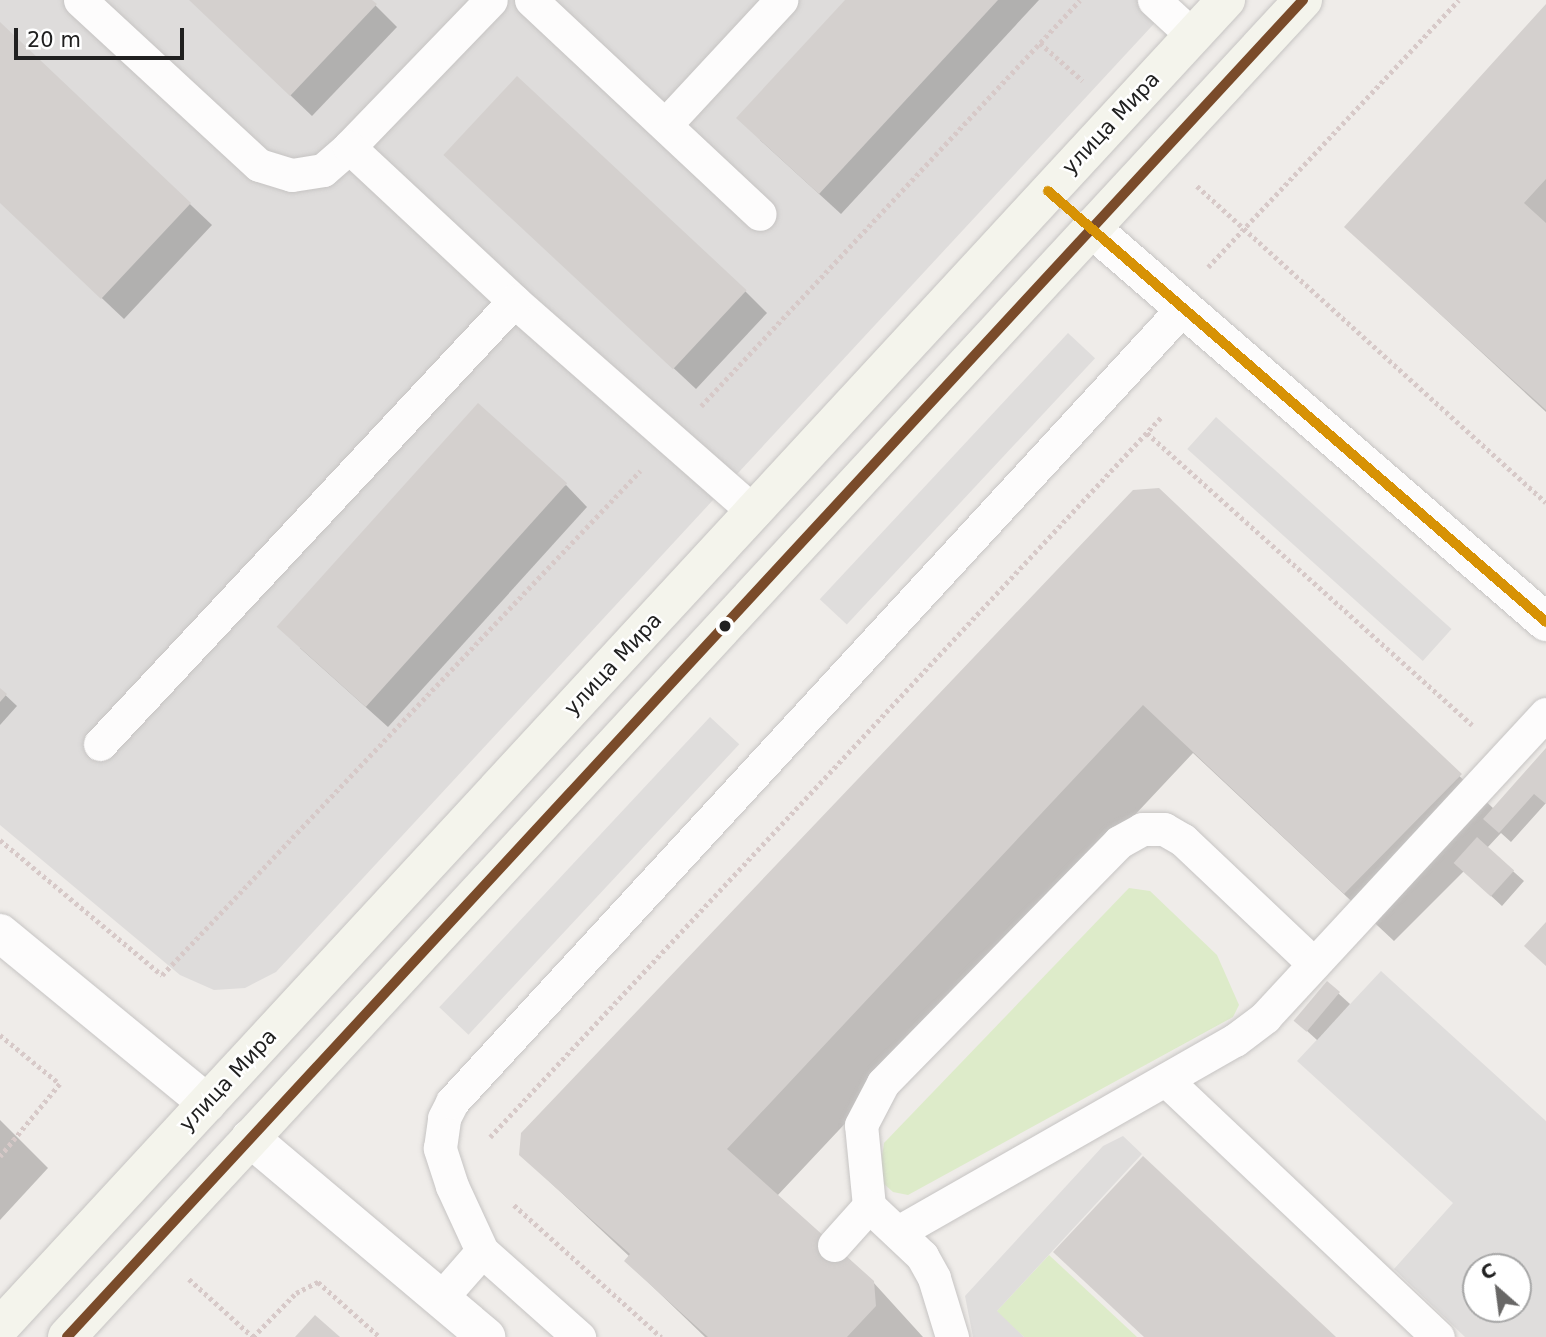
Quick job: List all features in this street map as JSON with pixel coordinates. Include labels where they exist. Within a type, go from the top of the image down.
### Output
[{"type":"main road","name":"улица Мира","points":[[0,1327],[1226,0]]},
{"type":"main road","points":[[67,1337],[1303,0]]},
{"type":"main road","points":[[1048,191],[1091,228]]},
{"type":"main road","points":[[207,1102],[250,1138]]},
{"type":"street","points":[[1091,228],[1546,622]]},
{"type":"street","points":[[0,933],[207,1102]]},
{"type":"street","points":[[250,1138],[486,1337]]},
{"type":"lane","points":[[80,0],[259,165],[292,175],[323,170],[349,147],[491,0]]},
{"type":"lane","points":[[531,0],[760,214]]},
{"type":"lane","points":[[665,125],[781,0]]},
{"type":"lane","points":[[1154,0],[1193,36]]},
{"type":"lane","points":[[349,147],[514,301],[754,512]]},
{"type":"lane","points":[[100,744],[514,301]]},
{"type":"lane","points":[[579,1337],[482,1251],[452,1186],[440,1148],[444,1118],[463,1089],[1183,308]]},
{"type":"lane","points":[[898,1232],[1166,1080],[1245,1032],[1314,964],[1546,714]]},
{"type":"lane","points":[[952,1337],[934,1278],[922,1256],[869,1206],[861,1125],[870,1101],[1119,842],[1142,829],[1164,829],[1184,840],[1314,964]]},
{"type":"lane","points":[[1166,1080],[1438,1337]]},
{"type":"lane","points":[[834,1245],[869,1206]]},
{"type":"lane","points":[[441,1298],[482,1251]]},
{"type":"path","points":[[1207,269],[1459,0]]},
{"type":"path","points":[[1040,43],[1083,81]]},
{"type":"path","points":[[1196,184],[1546,503]]},
{"type":"path","points":[[441,1132],[483,1144],[1162,415]]},
{"type":"path","points":[[1147,433],[1507,757]]},
{"type":"path","points":[[0,840],[162,975],[198,936]]},
{"type":"path","points":[[0,1035],[60,1084],[0,1157]]},
{"type":"path","points":[[512,1203],[661,1337]]},
{"type":"path","points":[[183,1274],[253,1337],[296,1293],[318,1282],[380,1337]]},
{"type":"shaded area","points":[[0,0],[1176,0],[276,972],[245,988],[214,990],[180,975],[0,825]]},
{"type":"shaded area","points":[[1068,333],[1095,358],[847,624],[820,599]]},
{"type":"shaded area","points":[[1216,417],[1452,629],[1423,661],[1187,449]]},
{"type":"shaded area","points":[[710,717],[739,744],[469,1035],[439,1007]]},
{"type":"shaded area","points":[[1381,971],[1546,1121],[1546,1337],[1465,1337],[1394,1269],[1453,1203],[1297,1061]]},
{"type":"shaded area","points":[[1123,1136],[1142,1154],[997,1311],[1024,1337],[973,1337],[965,1296],[1103,1146]]},
{"type":"green space","points":[[1129,888],[1150,891],[1217,955],[1239,1005],[1233,1017],[908,1195],[893,1192],[884,1184],[880,1170],[884,1143]]},
{"type":"green space","points":[[1049,1255],[1137,1337],[1024,1337],[996,1312]]},
{"type":"building","points":[[189,0],[372,0],[377,4],[290,96]]},
{"type":"building","points":[[845,0],[998,0],[819,194],[736,118]]},
{"type":"building","points":[[1546,4],[1546,179],[1524,203],[1546,223],[1546,410],[1344,227]]},
{"type":"building","points":[[0,22],[191,203],[101,299],[0,203]]},
{"type":"building","points":[[517,76],[747,290],[673,369],[443,155]]},
{"type":"building","points":[[478,403],[567,483],[366,707],[277,627]]},
{"type":"building","points":[[1159,488],[1462,774],[1344,894],[1143,705],[727,1149],[874,1281],[876,1306],[847,1337],[708,1337],[624,1261],[630,1254],[519,1155],[521,1133],[1133,490]]},
{"type":"building","points":[[0,688],[7,694],[0,702]]},
{"type":"building","points":[[1546,748],[1546,804],[1534,794],[1499,833],[1483,819]]},
{"type":"building","points":[[1477,837],[1514,870],[1491,896],[1454,863]]},
{"type":"building","points":[[1546,922],[1546,966],[1524,946]]},
{"type":"building","points":[[1327,981],[1340,992],[1307,1032],[1294,1021]]},
{"type":"building","points":[[1143,1156],[1336,1337],[1144,1337],[1053,1252]]},
{"type":"building","points":[[315,1315],[340,1337],[295,1337]]},
{"type":"transit line","points":[[67,1337],[1303,0]]},
{"type":"transit line","points":[[1048,191],[1546,622]]}]
